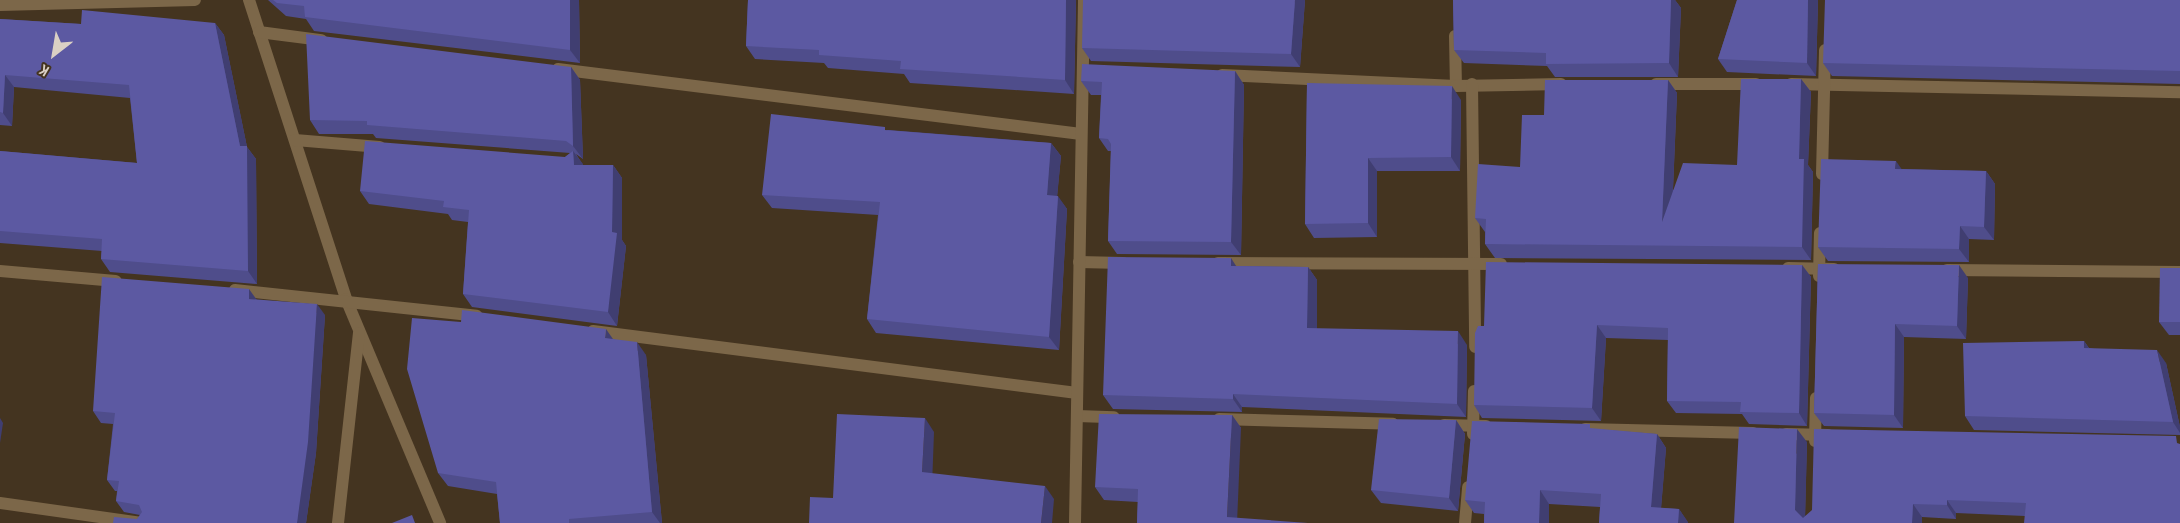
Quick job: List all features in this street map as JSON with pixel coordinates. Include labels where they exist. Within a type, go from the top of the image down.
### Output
[{"type":"street","points":[[0,5],[195,0]]},
{"type":"street","points":[[249,0],[346,299],[440,523]]},
{"type":"street","points":[[1075,523],[1081,134],[1088,69],[1084,0]]},
{"type":"street","points":[[1455,21],[1456,86]]},
{"type":"street","points":[[259,32],[330,41]]},
{"type":"street","points":[[1821,188],[1825,32]]},
{"type":"street","points":[[541,67],[1081,134]]},
{"type":"street","points":[[1211,75],[1456,86],[1578,84]]},
{"type":"street","points":[[1472,84],[1477,264],[1475,357]]},
{"type":"street","points":[[1636,84],[1824,84],[2180,93]]},
{"type":"street","points":[[295,140],[400,148]]},
{"type":"street","points":[[1819,292],[1820,223]]},
{"type":"street","points":[[1079,262],[1138,263]]},
{"type":"street","points":[[1208,263],[1513,265]]},
{"type":"street","points":[[1772,268],[1842,269]]},
{"type":"street","points":[[1936,270],[2180,272]]},
{"type":"street","points":[[0,271],[131,282]]},
{"type":"street","points":[[215,288],[346,299],[487,317]]},
{"type":"street","points":[[581,329],[1077,393]]},
{"type":"street","points":[[338,523],[360,331]]},
{"type":"street","points":[[1472,447],[1475,380]]},
{"type":"street","points":[[1814,457],[1816,387]]},
{"type":"street","points":[[1077,416],[1123,417]]},
{"type":"street","points":[[1205,419],[1404,424]]},
{"type":"street","points":[[1427,425],[1497,426]]},
{"type":"street","points":[[1568,428],[1839,435]]},
{"type":"street","points":[[1465,523],[1470,469]]},
{"type":"street","points":[[0,503],[142,523]]},
{"type":"building","points":[[273,0],[570,0],[570,50],[305,17],[304,6],[277,3]]},
{"type":"building","points":[[748,0],[1066,0],[1065,80],[900,69],[901,61],[819,55],[819,50],[746,46]]},
{"type":"building","points":[[1083,0],[1295,0],[1291,54],[1082,48]]},
{"type":"building","points":[[1453,0],[1671,0],[1669,63],[1546,64],[1546,53],[1454,50]]},
{"type":"building","points":[[1737,0],[1808,0],[1807,63],[1718,59]]},
{"type":"building","points":[[1825,0],[2180,0],[2180,71],[1823,63]]},
{"type":"building","points":[[82,10],[215,23],[240,146],[247,146],[248,271],[101,259],[102,239],[0,231],[0,151],[137,163],[129,85],[5,75],[3,113],[0,112],[0,19],[81,24]]},
{"type":"building","points":[[306,34],[571,67],[573,146],[566,141],[367,125],[367,121],[310,120]]},
{"type":"building","points":[[1082,64],[1235,71],[1231,242],[1108,241],[1111,144],[1108,139],[1099,138],[1102,82],[1081,81]]},
{"type":"building","points":[[1741,79],[1801,79],[1799,159],[1804,159],[1802,247],[1485,244],[1486,219],[1475,218],[1478,164],[1520,167],[1522,115],[1544,115],[1545,80],[1668,80],[1662,222],[1683,163],[1737,165]]},
{"type":"building","points":[[1307,83],[1452,86],[1451,157],[1368,158],[1368,223],[1305,224]]},
{"type":"building","points":[[771,114],[885,127],[885,130],[1051,143],[1047,195],[1058,196],[1049,337],[867,319],[880,202],[762,195]]},
{"type":"building","points":[[365,141],[565,157],[573,151],[574,165],[613,165],[612,232],[617,233],[608,312],[463,294],[469,210],[443,207],[444,201],[360,191]]},
{"type":"building","points":[[1821,159],[1896,161],[1895,169],[1986,171],[1984,227],[1960,226],[1959,249],[1818,247]]},
{"type":"building","points":[[1108,257],[1231,258],[1231,266],[1308,267],[1307,328],[1458,331],[1457,404],[1233,394],[1233,399],[1103,395]]},
{"type":"building","points":[[1486,262],[1802,265],[1799,413],[1740,412],[1741,402],[1667,401],[1668,328],[1597,325],[1592,408],[1474,405],[1475,333],[1478,326],[1484,326]]},
{"type":"building","points":[[1818,264],[1959,265],[1957,326],[1895,324],[1894,415],[1814,413]]},
{"type":"building","points":[[2160,268],[2180,268],[2180,322],[2159,322]]},
{"type":"building","points":[[102,277],[249,289],[249,299],[317,304],[308,442],[297,523],[113,523],[114,517],[137,519],[142,512],[139,505],[116,501],[119,481],[107,480],[115,413],[93,411]]},
{"type":"building","points":[[462,310],[606,329],[605,338],[637,342],[652,512],[569,519],[569,523],[500,523],[496,482],[438,473],[407,369],[412,318],[461,322]]},
{"type":"building","points":[[2084,341],[2084,348],[2157,350],[2173,422],[1965,416],[1963,343]]},
{"type":"building","points":[[837,414],[925,418],[922,472],[1045,486],[1041,523],[809,523],[810,497],[833,498]]},
{"type":"building","points":[[1099,414],[1232,415],[1227,517],[1308,523],[1137,523],[1138,489],[1095,487]]},
{"type":"building","points":[[1379,419],[1456,420],[1449,498],[1371,490]]},
{"type":"building","points":[[1472,421],[1590,424],[1590,428],[1657,434],[1651,507],[1679,509],[1678,523],[1599,523],[1601,494],[1540,490],[1539,523],[1484,523],[1485,502],[1465,500]]},
{"type":"building","points":[[1739,427],[1797,429],[1795,510],[1803,518],[1812,510],[1814,429],[2176,436],[2177,443],[2180,444],[2180,523],[2024,523],[2026,503],[1947,500],[1947,505],[1913,504],[1912,523],[1734,523]]},
{"type":"building","points":[[412,515],[415,523],[392,523]]}]
